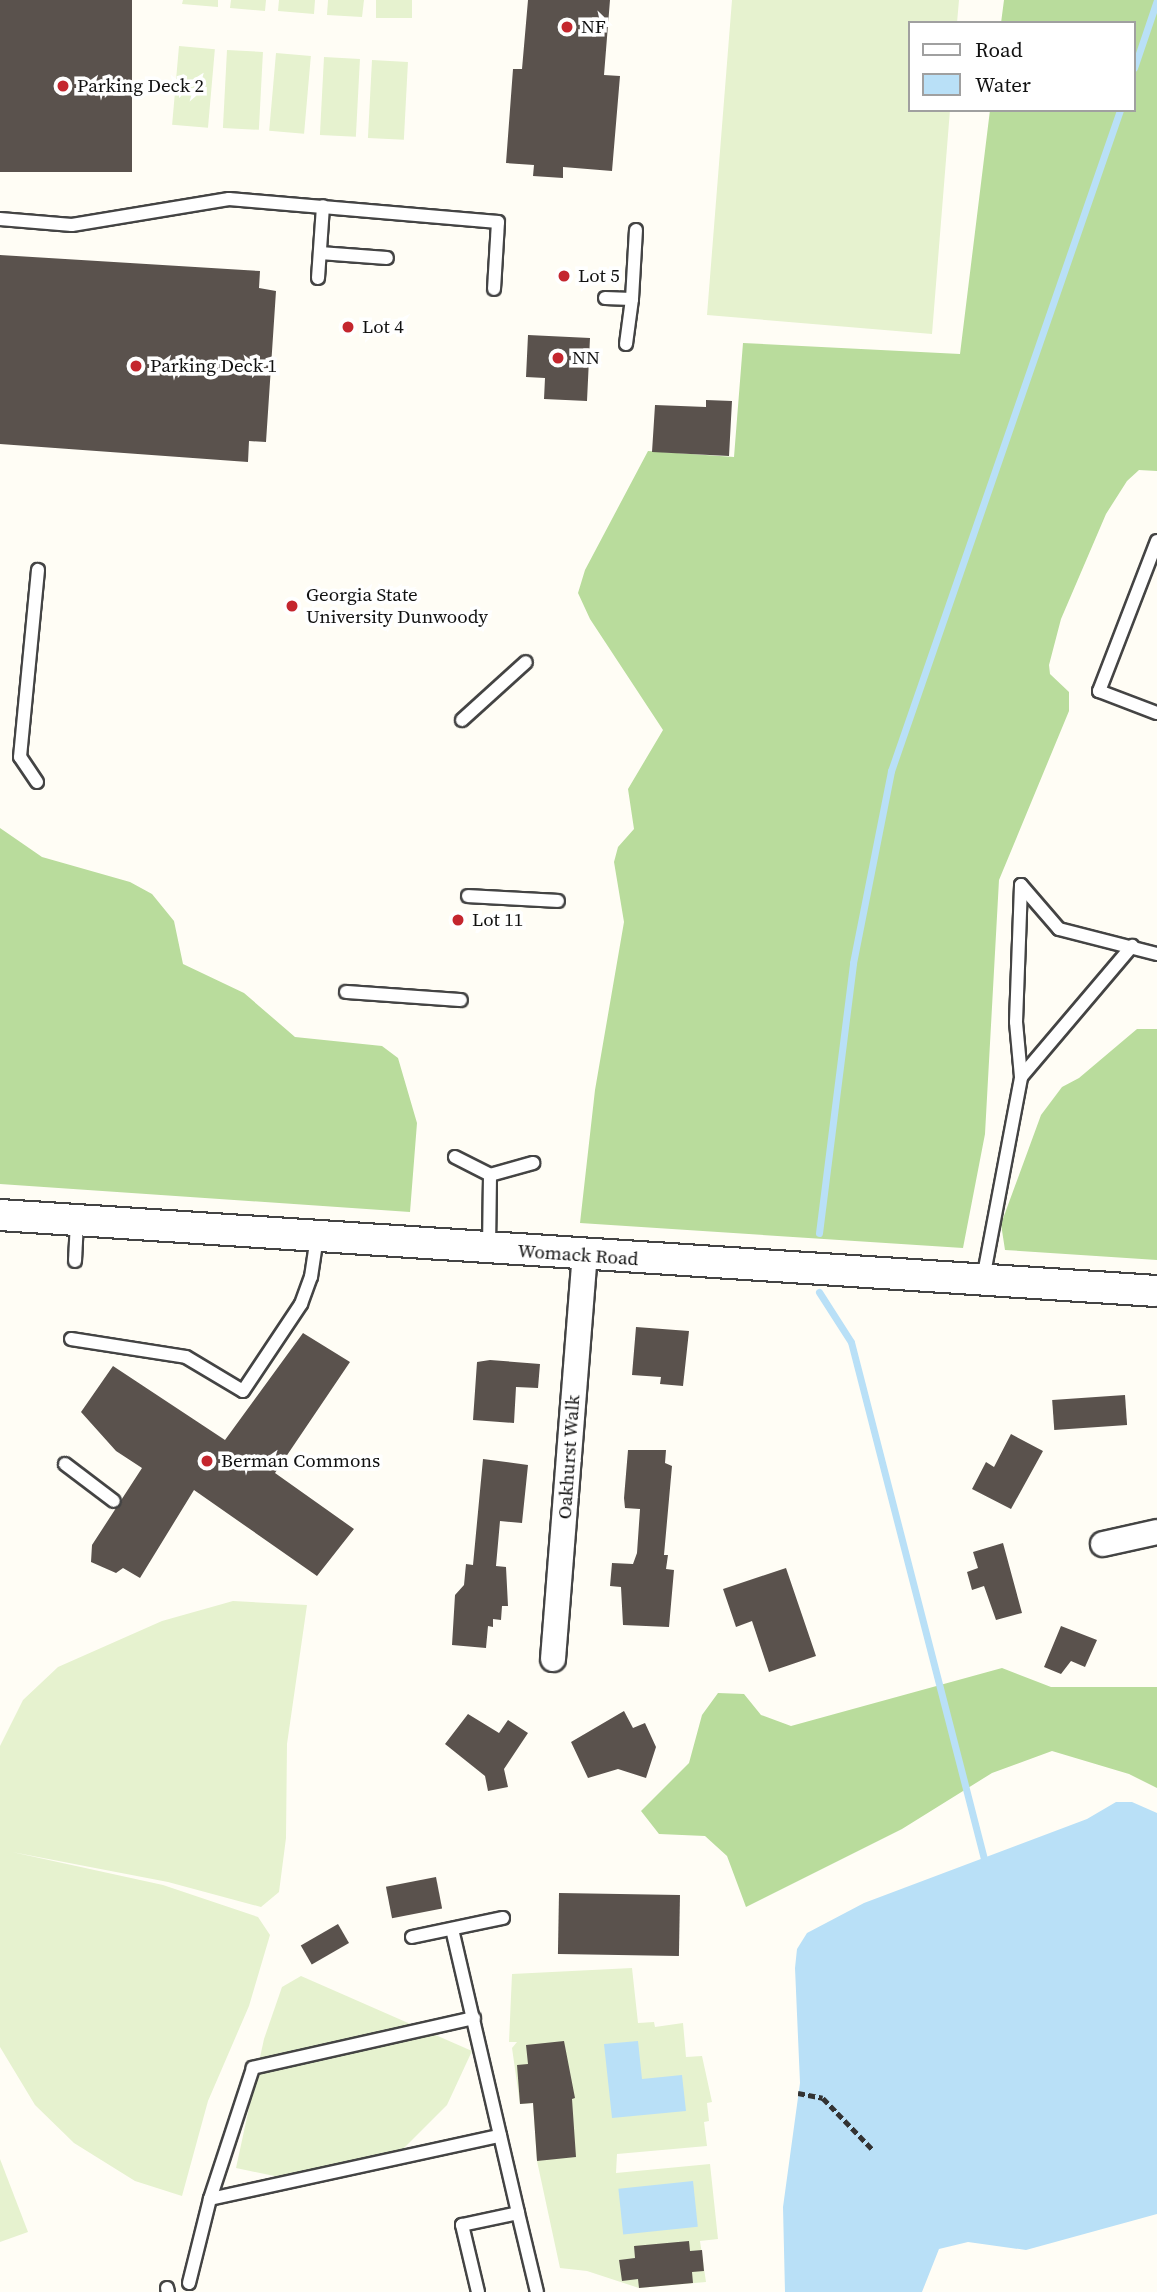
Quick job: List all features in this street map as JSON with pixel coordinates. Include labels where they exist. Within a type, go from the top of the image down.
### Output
[{"type":"street","name":"Womack Road","points":[[0,1215],[1157,1291]]},
{"type":"street","name":"Oakhurst Walk","points":[[553,1659],[585,1255]]},
{"type":"street","points":[[1103,1544],[1157,1532]]},
{"type":"lane","points":[[0,219],[72,225],[229,199],[498,222],[494,289]]},
{"type":"lane","points":[[318,278],[323,206]]},
{"type":"lane","points":[[626,344],[636,230]]},
{"type":"lane","points":[[320,253],[387,258]]},
{"type":"lane","points":[[605,298],[632,299]]},
{"type":"lane","points":[[1157,541],[1099,691],[1157,713]]},
{"type":"lane","points":[[37,782],[20,757],[38,570]]},
{"type":"lane","points":[[462,720],[526,662]]},
{"type":"lane","points":[[982,1281],[1021,1077],[1016,1022],[1021,885],[1059,929],[1157,954]]},
{"type":"lane","points":[[468,896],[558,901]]},
{"type":"lane","points":[[1021,1077],[1132,946]]},
{"type":"lane","points":[[346,992],[461,1000]]},
{"type":"lane","points":[[455,1157],[490,1175],[533,1163]]},
{"type":"lane","points":[[489,1248],[490,1175]]},
{"type":"lane","points":[[75,1261],[77,1220]]},
{"type":"lane","points":[[71,1339],[186,1357],[243,1391],[296,1310],[311,1277],[317,1236]]},
{"type":"lane","points":[[65,1464],[114,1500]]},
{"type":"lane","points":[[412,1937],[503,1918]]},
{"type":"lane","points":[[453,1929],[537,2292]]},
{"type":"lane","points":[[189,2283],[210,2199],[253,2068],[474,2018]]},
{"type":"lane","points":[[210,2199],[500,2136]]},
{"type":"lane","points":[[478,2292],[462,2225],[518,2213]]},
{"type":"path","points":[[798,2093],[823,2098],[872,2149]]},
{"type":"green space","points":[[183,0],[218,0],[218,7],[182,4]]},
{"type":"green space","points":[[231,0],[266,0],[265,11],[230,8]]},
{"type":"green space","points":[[279,0],[315,0],[314,14],[278,11]]},
{"type":"green space","points":[[328,0],[364,0],[362,17],[327,15]]},
{"type":"green space","points":[[376,0],[412,0],[412,18],[376,18]]},
{"type":"green space","points":[[732,0],[959,0],[957,21],[908,21],[908,112],[950,112],[932,334],[707,315]]},
{"type":"green space","points":[[1004,0],[1157,0],[1157,471],[1139,470],[1127,481],[1106,514],[1061,619],[1049,665],[1050,674],[1069,692],[1069,711],[999,880],[985,1134],[963,1248],[580,1223],[595,1090],[624,922],[614,862],[618,847],[634,829],[628,789],[663,730],[590,619],[578,593],[585,570],[648,451],[734,457],[743,343],[960,354],[990,112],[1136,112],[1136,21],[1001,21]]},
{"type":"green space","points":[[179,46],[215,49],[208,128],[172,125]]},
{"type":"green space","points":[[227,50],[263,52],[259,130],[223,128]]},
{"type":"green space","points":[[276,53],[311,56],[304,134],[269,131]]},
{"type":"green space","points":[[324,57],[360,59],[356,137],[320,135]]},
{"type":"green space","points":[[372,60],[408,62],[404,140],[368,138]]},
{"type":"green space","points":[[0,828],[42,857],[130,882],[152,894],[174,921],[183,964],[244,993],[295,1037],[382,1046],[398,1058],[417,1123],[410,1212],[0,1184]]},
{"type":"green space","points":[[1137,1029],[1157,1029],[1157,1260],[1005,1250],[1001,1224],[1041,1115],[1062,1087],[1079,1078]]},
{"type":"green space","points":[[233,1601],[307,1605],[287,1744],[286,1838],[279,1892],[261,1907],[168,1882],[12,1852],[163,1885],[258,1917],[270,1935],[249,2006],[208,2101],[182,2196],[135,2181],[74,2143],[35,2105],[0,2047],[0,1746],[23,1700],[58,1667],[162,1621]]},
{"type":"green space","points":[[1002,1668],[1051,1687],[1157,1687],[1157,1788],[1129,1774],[1052,1751],[992,1773],[902,1829],[746,1907],[727,1856],[705,1836],[659,1834],[641,1811],[689,1763],[702,1715],[718,1693],[744,1694],[761,1715],[791,1726]]},
{"type":"green space","points":[[632,1968],[638,2023],[654,2022],[655,2027],[683,2023],[686,2057],[702,2056],[712,2102],[707,2103],[709,2121],[704,2122],[707,2146],[617,2154],[616,2173],[710,2164],[718,2239],[700,2241],[706,2282],[639,2288],[587,2271],[560,2268],[537,2161],[533,2103],[520,2104],[512,2048],[517,2042],[509,2042],[512,1974]]},
{"type":"green space","points":[[301,1976],[472,2051],[447,2105],[402,2150],[384,2161],[294,2180],[236,2168],[264,2039],[282,1987]]},
{"type":"green space","points":[[0,2159],[28,2232],[0,2242]]},
{"type":"water","points":[[1116,1802],[1132,1802],[1157,1813],[1157,2214],[1026,2250],[968,2242],[939,2249],[922,2292],[785,2292],[783,2207],[800,2083],[795,1968],[797,1949],[807,1933],[864,1903],[1087,1819]]},
{"type":"water","points":[[638,2041],[642,2079],[682,2075],[686,2111],[612,2118],[604,2044]]},
{"type":"water","points":[[693,2181],[698,2227],[623,2235],[618,2189]]},
{"type":"building","name":"Parking Deck 2","points":[[0,0],[132,0],[132,172],[0,172]]},
{"type":"building","points":[[528,0],[610,0],[604,75],[620,76],[612,171],[563,167],[563,178],[533,176],[534,165],[506,163],[513,69],[522,69]]},
{"type":"building","name":"Parking Deck 1","points":[[0,255],[260,271],[259,288],[276,291],[266,442],[249,441],[248,462],[0,444]]},
{"type":"building","name":"NN","points":[[528,335],[590,338],[587,401],[544,399],[545,378],[526,377]]},
{"type":"building","points":[[706,400],[732,401],[729,456],[652,452],[655,405],[706,407]]},
{"type":"building","points":[[636,1327],[689,1331],[683,1386],[660,1384],[661,1377],[632,1375]]},
{"type":"building","name":"Berman Commons","points":[[303,1333],[350,1362],[275,1473],[354,1529],[317,1576],[194,1490],[140,1578],[123,1568],[116,1573],[91,1562],[92,1545],[142,1468],[116,1451],[81,1412],[113,1366],[225,1440]]},
{"type":"building","points":[[490,1360],[540,1364],[538,1388],[516,1387],[514,1423],[473,1420],[477,1362]]},
{"type":"building","points":[[1125,1395],[1127,1425],[1054,1430],[1052,1400]]},
{"type":"building","points":[[1011,1434],[1043,1451],[1011,1509],[972,1489],[986,1462],[994,1467]]},
{"type":"building","points":[[628,1450],[666,1450],[665,1463],[672,1466],[664,1555],[668,1555],[666,1569],[674,1570],[669,1627],[623,1625],[621,1587],[610,1586],[612,1563],[633,1564],[637,1553],[640,1509],[625,1508],[624,1498]]},
{"type":"building","points":[[483,1459],[528,1465],[522,1523],[500,1521],[496,1566],[506,1567],[508,1606],[502,1606],[501,1620],[493,1619],[493,1627],[488,1626],[486,1648],[452,1645],[455,1595],[464,1585],[466,1564],[473,1565]]},
{"type":"building","points":[[1003,1543],[1022,1613],[996,1620],[984,1586],[972,1590],[967,1572],[978,1568],[973,1552]]},
{"type":"building","points":[[786,1568],[816,1656],[769,1672],[752,1621],[736,1627],[723,1589]]},
{"type":"building","points":[[1061,1626],[1097,1640],[1085,1667],[1071,1661],[1061,1674],[1044,1667]]},
{"type":"building","points":[[624,1711],[633,1728],[645,1723],[656,1747],[646,1778],[618,1769],[588,1778],[571,1742]]},
{"type":"building","points":[[468,1714],[499,1733],[508,1720],[528,1733],[504,1769],[508,1787],[488,1791],[485,1776],[445,1744]]},
{"type":"building","points":[[436,1877],[442,1908],[392,1918],[386,1887]]},
{"type":"building","points":[[559,1893],[680,1895],[679,1956],[558,1954]]},
{"type":"building","points":[[338,1924],[349,1943],[312,1965],[301,1946]]},
{"type":"building","points":[[564,2041],[575,2098],[572,2099],[576,2157],[537,2161],[533,2103],[520,2104],[517,2065],[528,2064],[526,2045]]},
{"type":"building","points":[[689,2241],[690,2251],[702,2250],[704,2271],[692,2272],[693,2283],[639,2288],[638,2279],[622,2281],[619,2260],[635,2258],[634,2246]]},
{"type":"waterway","points":[[1136,62],[1157,0]]},
{"type":"waterway","points":[[819,1233],[853,963],[891,771],[1119,112]]},
{"type":"waterway","points":[[819,1292],[851,1342],[984,1859]]},
{"type":"place","name":"NF","points":[[567,27]]},
{"type":"place","name":"Parking Deck 2","points":[[63,86]]},
{"type":"place","name":"Lot 5","points":[[564,276]]},
{"type":"place","name":"Lot 4","points":[[348,327]]},
{"type":"place","name":"NN","points":[[558,358]]},
{"type":"place","name":"Parking Deck 1","points":[[136,366]]},
{"type":"place","name":"Georgia State University Dunwoody","points":[[292,606]]},
{"type":"place","name":"Lot 11","points":[[458,920]]},
{"type":"place","name":"Berman Commons","points":[[207,1461]]}]
